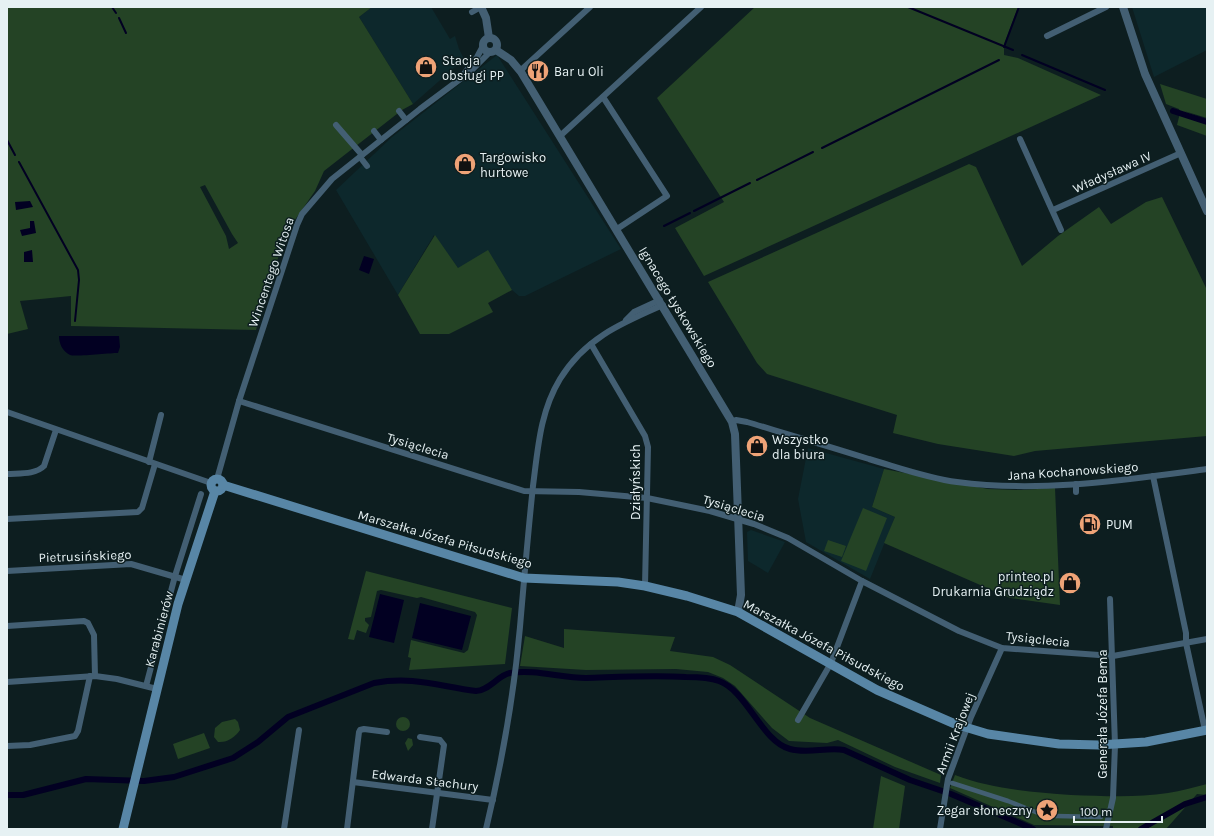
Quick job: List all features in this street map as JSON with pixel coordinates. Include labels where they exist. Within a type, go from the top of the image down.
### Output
[{"type":"main road","name":"Marszałka Józefa Piłsudskiego","points":[[216,484],[524,578],[618,582],[645,586],[687,596],[738,612],[887,694],[967,728],[999,737],[1035,742],[1115,745],[1159,740],[1206,730]]},
{"type":"main road","name":"Karabinierów","points":[[123,829],[135,785],[157,689],[186,580],[216,484]]},
{"type":"street","points":[[472,12],[481,7],[486,18],[489,38]]},
{"type":"street","points":[[520,71],[590,7]]},
{"type":"street","points":[[560,136],[701,7]]},
{"type":"street","points":[[1047,36],[1106,7]]},
{"type":"street","points":[[1123,7],[1138,58],[1207,212]]},
{"type":"street","points":[[489,38],[494,39],[497,42],[493,51],[485,50],[482,46],[485,40],[489,38]]},
{"type":"street","name":"Wincentego Witosa","points":[[462,76],[477,57],[482,46]]},
{"type":"street","name":"Ignacego Łyskowskiego","points":[[493,51],[511,60],[520,71],[662,302],[732,422],[735,434],[741,595],[738,612]]},
{"type":"street","name":"Wincentego Witosa","points":[[240,401],[299,220],[325,186],[406,120],[462,76],[471,71],[493,51]]},
{"type":"street","points":[[603,97],[667,196],[617,229]]},
{"type":"street","points":[[400,111],[406,120]]},
{"type":"street","points":[[336,125],[361,156],[367,166]]},
{"type":"street","points":[[374,131],[381,140]]},
{"type":"street","points":[[1020,139],[1061,230]]},
{"type":"street","name":"Władysława IV","points":[[1053,210],[1181,153]]},
{"type":"street","points":[[486,829],[505,745],[515,668],[540,427],[551,394],[579,353],[625,321],[639,317],[662,302]]},
{"type":"street","name":"Działyńskich","points":[[591,344],[646,436],[648,447],[645,586]]},
{"type":"street","name":"Karabinierów","points":[[216,484],[240,401]]},
{"type":"street","name":"Tysiąclecia","points":[[240,401],[524,491],[579,492],[647,498],[696,508],[738,520],[777,533],[862,581],[959,631],[1002,648],[1113,656],[1207,639]]},
{"type":"street","name":"Marszałka Józefa Piłsudskiego","points":[[7,412],[216,484]]},
{"type":"street","points":[[7,518],[138,512],[142,508],[161,415]]},
{"type":"street","name":"Jana Kochanowskiego","points":[[732,422],[736,420],[747,422],[913,472],[955,482],[1008,487],[1076,484],[1207,470]]},
{"type":"street","points":[[7,474],[40,470],[44,466],[56,430]]},
{"type":"street","points":[[1153,476],[1186,632],[1186,643],[1206,730]]},
{"type":"street","points":[[1076,484],[1076,492]]},
{"type":"street","points":[[146,686],[175,576],[201,494]]},
{"type":"street","name":"Pietrusińskiego","points":[[7,571],[131,564],[186,580]]},
{"type":"street","points":[[798,720],[831,663],[862,581]]},
{"type":"street","name":"Generała Józefa Bema","points":[[1106,829],[1112,798],[1115,745],[1110,599]]},
{"type":"street","points":[[7,626],[84,621],[88,623],[94,635],[92,676],[76,736],[30,744],[7,746]]},
{"type":"street","name":"Armii Krajowej","points":[[940,829],[945,794],[967,728],[1002,648]]},
{"type":"street","points":[[7,682],[92,676],[157,689]]},
{"type":"street","points":[[284,829],[299,730]]},
{"type":"street","name":"Edwarda Stachury","points":[[347,829],[360,730],[387,732]]},
{"type":"street","points":[[420,737],[440,740],[443,742],[432,829]]},
{"type":"street","name":"Edwarda Stachury","points":[[353,782],[493,800]]},
{"type":"street","points":[[949,784],[1008,801],[1038,813],[1056,816],[1101,817]]},
{"type":"shaded area","points":[[372,7],[431,7],[450,39],[455,36],[464,59],[413,104],[359,17]]},
{"type":"shaded area","points":[[1132,7],[1207,7],[1207,50],[1154,77]]},
{"type":"shaded area","name":"Targowisko hurtowe","points":[[497,55],[621,249],[525,296],[519,296],[512,290],[505,280],[458,268],[434,235],[398,295],[336,190],[392,137]]},
{"type":"shaded area","points":[[808,448],[884,469],[872,507],[895,517],[870,579],[806,542],[798,499]]},
{"type":"shaded area","points":[[751,530],[785,542],[768,573],[748,561],[747,532]]},
{"type":"green space","points":[[7,7],[372,7],[359,17],[413,104],[402,110],[324,171],[315,191],[290,227],[275,266],[256,330],[71,326],[71,296],[20,301],[28,329],[7,334]],"holes":[[[205,185],[238,243],[229,249],[226,236],[200,187]]]},
{"type":"green space","points":[[755,7],[1018,7],[1004,44],[1004,55],[1018,58],[1101,95],[704,276],[675,228],[724,202],[657,98]]},
{"type":"green space","points":[[1160,84],[1207,99],[1207,118],[1184,111],[1207,120],[1207,136],[1177,125],[1180,113],[1179,109],[1166,104]]},
{"type":"green space","points":[[969,164],[976,167],[1022,266],[1058,236],[1099,207],[1111,224],[1146,202],[1162,197],[1207,290],[1207,436],[1035,451],[1014,456],[938,444],[893,433],[897,415],[767,374],[757,363],[708,282]]},
{"type":"green space","points":[[435,235],[458,268],[488,250],[512,290],[488,303],[493,312],[449,334],[420,334],[398,295]]},
{"type":"green space","points":[[884,469],[988,489],[1021,490],[1055,488],[1060,605],[1010,598],[884,543],[895,517],[872,507]]},
{"type":"green space","points":[[863,508],[887,518],[866,571],[841,561]]},
{"type":"green space","points":[[828,540],[846,546],[842,557],[824,551]]},
{"type":"green space","points":[[366,571],[512,608],[505,664],[409,670],[411,658],[408,657],[411,640],[464,653],[468,650],[477,615],[475,612],[421,597],[417,598],[381,590],[377,591],[371,617],[365,618],[365,621],[369,625],[366,633],[357,630],[354,640],[348,639]]},
{"type":"green space","points":[[564,629],[675,637],[670,651],[713,657],[730,665],[810,718],[941,775],[940,783],[895,767],[838,740],[827,743],[789,741],[772,728],[735,686],[723,678],[708,672],[676,669],[586,670],[520,666],[525,636],[564,648]]},
{"type":"green space","points":[[403,717],[408,719],[410,724],[408,729],[403,731],[398,729],[396,724],[398,719]]},
{"type":"green space","points":[[235,719],[238,722],[240,730],[236,735],[225,742],[218,742],[214,737],[215,728],[222,722]]},
{"type":"green space","points":[[204,733],[210,748],[178,759],[173,744]]},
{"type":"green space","points":[[408,738],[412,739],[413,745],[408,751],[405,743]]},
{"type":"green space","points":[[955,775],[997,787],[1071,795],[1144,796],[1173,792],[1207,784],[1207,795],[1197,794],[1166,829],[1113,829],[1113,826],[1034,825],[950,788]]},
{"type":"green space","points":[[881,776],[905,786],[899,829],[873,829]]},
{"type":"water","points":[[30,201],[33,207],[16,210],[15,202]]},
{"type":"water","points":[[30,221],[34,221],[36,233],[22,236],[20,230],[30,228]]},
{"type":"water","points":[[32,250],[33,262],[24,262],[24,252]]},
{"type":"water","points":[[364,256],[374,259],[369,274],[359,270]]},
{"type":"water","points":[[59,336],[119,336],[120,347],[118,353],[78,356],[70,355],[62,347]]},
{"type":"water","points":[[380,594],[404,600],[394,643],[369,637]]},
{"type":"water","points":[[420,603],[471,616],[462,650],[412,638]]},
{"type":"waterway","points":[[112,7],[116,13]]},
{"type":"waterway","points":[[908,7],[1013,50]]},
{"type":"waterway","points":[[1004,47],[1019,7]]},
{"type":"waterway","points":[[119,18],[126,33]]},
{"type":"waterway","points":[[1022,55],[1105,90]]},
{"type":"waterway","points":[[822,148],[999,60]]},
{"type":"waterway","points":[[1173,111],[1207,122]]},
{"type":"waterway","points":[[7,140],[15,155]]},
{"type":"waterway","points":[[757,180],[813,152]]},
{"type":"waterway","points":[[19,162],[78,270],[79,280],[75,321]]},
{"type":"waterway","points":[[694,211],[750,183]]},
{"type":"waterway","points":[[664,226],[690,213]]},
{"type":"waterway","points":[[7,795],[23,795],[86,779],[144,781],[174,777],[233,758],[258,742],[288,717],[374,683],[388,681],[413,681],[476,691],[489,686],[505,675],[519,672],[586,678],[648,676],[694,677],[719,681],[729,687],[738,695],[771,737],[790,749],[803,751],[831,749],[844,750],[910,780],[951,794],[1033,829]]},
{"type":"waterway","points":[[1141,829],[1185,804],[1207,797]]},
{"type":"place","name":"Stacja obsługi PP","points":[[426,67]]},
{"type":"place","name":"Bar u Oli","points":[[538,71]]},
{"type":"place","name":"Targowisko hurtowe","points":[[465,164]]},
{"type":"place","name":"Wszystko dla biura","points":[[757,446]]},
{"type":"place","name":"PUM","points":[[1090,524]]},
{"type":"place","name":"printeo.pl Drukarnia Grudziądz","points":[[1070,583]]},
{"type":"place","name":"Zegar słoneczny","points":[[1047,810]]}]
